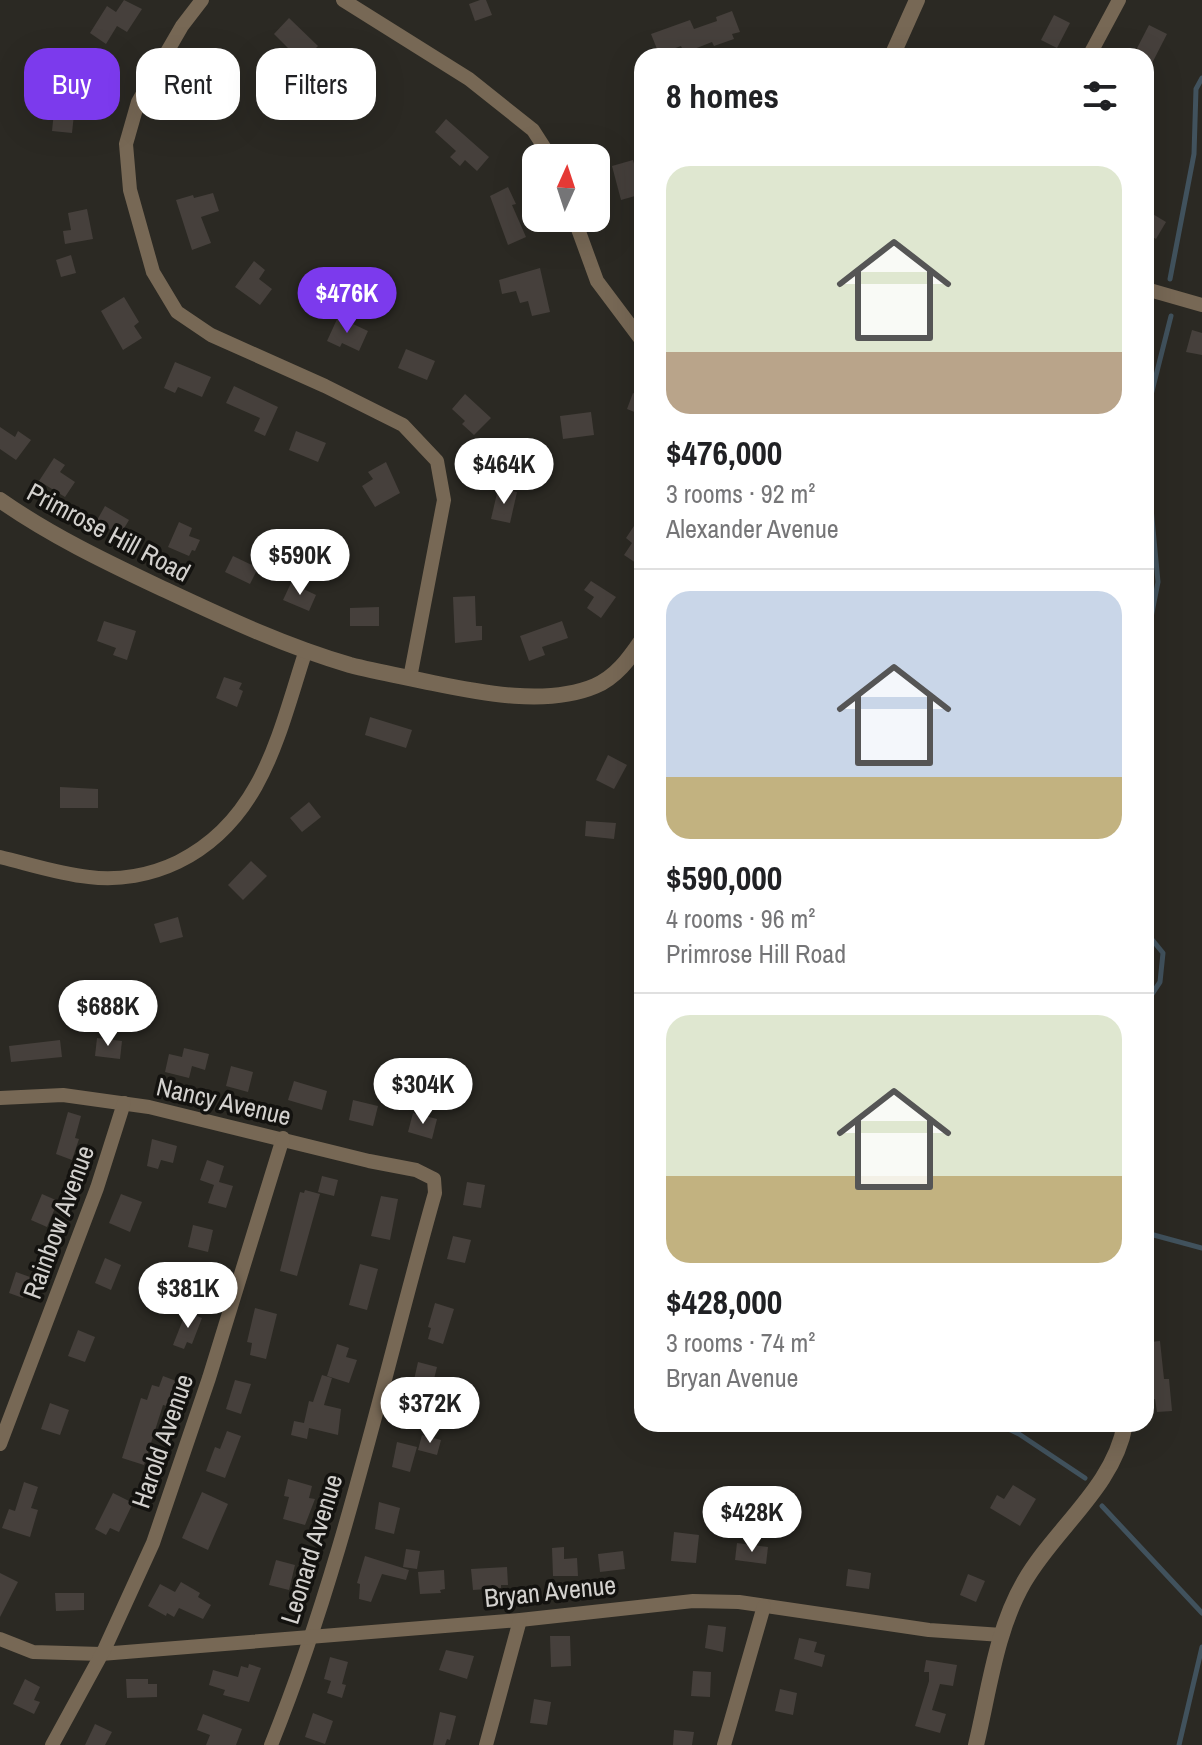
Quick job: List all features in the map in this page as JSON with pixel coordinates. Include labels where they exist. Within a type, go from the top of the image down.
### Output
[{"type":"street","points":[[202,0],[182,26],[138,102],[126,144],[130,190],[153,272],[177,312],[211,335],[403,425],[437,461],[444,500],[410,678]]},
{"type":"street","points":[[343,0],[469,79],[533,130],[542,144]]},
{"type":"street","points":[[896,48],[917,0]]},
{"type":"street","points":[[1093,48],[1119,0]]},
{"type":"street","points":[[579,232],[597,281],[634,330]]},
{"type":"street","points":[[1154,291],[1202,305]]},
{"type":"street","name":"Primrose Hill Road","points":[[0,500],[40,528],[114,566],[223,616],[350,665],[476,692],[513,696],[592,687],[610,678],[634,653]]},
{"type":"street","points":[[0,857],[64,873],[117,878],[169,866],[193,855],[215,839],[250,799],[273,750],[306,650]]},
{"type":"street","name":"Nancy Avenue","points":[[0,1098],[63,1095],[124,1103],[416,1170],[434,1179]]},
{"type":"street","name":"Rainbow Avenue","points":[[0,1444],[97,1188],[124,1103]]},
{"type":"street","name":"Harold Avenue","points":[[52,1745],[101,1654],[153,1543],[209,1378],[283,1138]]},
{"type":"street","name":"Leonard Avenue","points":[[271,1745],[310,1635],[365,1454],[435,1193],[434,1179]]},
{"type":"street","points":[[976,1745],[1002,1635],[1024,1582],[1110,1468],[1119,1451],[1123,1432]]},
{"type":"street","name":"Bryan Avenue","points":[[0,1639],[33,1652],[101,1654],[520,1620],[693,1601],[739,1602],[929,1630],[1002,1635]]},
{"type":"street","points":[[724,1745],[764,1606]]},
{"type":"street","points":[[486,1745],[520,1620]]},
{"type":"building","points":[[124,0],[142,9],[127,32],[117,26],[106,44],[90,33],[107,6],[116,12]]},
{"type":"building","points":[[486,0],[492,15],[475,21],[469,4]]},
{"type":"building","points":[[732,11],[740,32],[732,34],[734,39],[714,46],[712,42],[697,48],[657,48],[651,34],[690,20],[694,29],[717,21],[716,17]]},
{"type":"building","points":[[1054,15],[1070,23],[1057,48],[1041,40]]},
{"type":"building","points":[[289,18],[318,46],[288,48],[274,34]]},
{"type":"building","points":[[1149,25],[1167,34],[1154,59],[1154,48],[1137,48]]},
{"type":"building","points":[[446,119],[489,157],[477,171],[465,160],[460,166],[450,157],[456,151],[435,132]]},
{"type":"building","points":[[53,120],[73,120],[72,133],[52,131]]},
{"type":"building","points":[[633,160],[634,196],[621,200],[612,166]]},
{"type":"building","points":[[508,187],[526,237],[508,245],[490,196]]},
{"type":"building","points":[[213,193],[219,211],[201,217],[211,243],[192,250],[176,200]]},
{"type":"building","points":[[87,209],[93,239],[65,244],[63,231],[71,230],[68,213]]},
{"type":"building","points":[[1154,215],[1166,222],[1154,238]]},
{"type":"building","points":[[71,255],[76,273],[61,277],[56,260]]},
{"type":"building","points":[[254,261],[265,270],[259,279],[272,289],[260,305],[235,287]]},
{"type":"building","points":[[540,268],[550,312],[532,316],[528,301],[520,303],[516,291],[502,294],[499,280]]},
{"type":"building","points":[[124,297],[139,322],[134,326],[142,338],[123,350],[101,311]]},
{"type":"building","points":[[338,317],[368,331],[359,351],[342,343],[340,347],[327,341]]},
{"type":"building","points":[[1192,330],[1202,333],[1202,355],[1186,352]]},
{"type":"building","points":[[406,349],[435,361],[427,380],[398,368]]},
{"type":"building","points":[[175,362],[211,377],[202,397],[178,387],[175,393],[164,388]]},
{"type":"building","points":[[234,386],[278,407],[265,436],[254,431],[260,418],[226,403]]},
{"type":"building","points":[[633,393],[634,412],[627,409]]},
{"type":"building","points":[[465,394],[491,418],[474,435],[452,409]]},
{"type":"building","points":[[591,412],[594,435],[563,439],[560,416]]},
{"type":"building","points":[[0,427],[15,437],[18,431],[31,440],[16,460],[0,449]]},
{"type":"building","points":[[296,431],[326,443],[318,462],[289,450]]},
{"type":"building","points":[[526,443],[530,462],[501,468],[497,449]]},
{"type":"building","points":[[54,458],[65,465],[60,472],[75,482],[65,497],[39,481]]},
{"type":"building","points":[[386,462],[400,493],[375,507],[362,486],[373,479],[368,472]]},
{"type":"building","points":[[498,489],[517,492],[510,523],[491,519]]},
{"type":"building","points":[[105,506],[129,520],[120,535],[96,522]]},
{"type":"building","points":[[179,522],[192,528],[189,536],[200,540],[189,556],[168,547]]},
{"type":"building","points":[[634,526],[634,562],[624,555],[632,543],[626,538]]},
{"type":"building","points":[[233,556],[258,568],[250,584],[225,572]]},
{"type":"building","points":[[591,581],[616,597],[601,618],[587,608],[594,597],[584,590]]},
{"type":"building","points":[[291,583],[316,595],[309,611],[283,600]]},
{"type":"building","points":[[475,596],[476,626],[482,626],[482,640],[455,643],[453,597]]},
{"type":"building","points":[[379,607],[379,626],[350,626],[350,608]]},
{"type":"building","points":[[104,621],[136,631],[127,660],[113,655],[116,648],[97,641]]},
{"type":"building","points":[[562,621],[568,638],[542,647],[545,655],[529,661],[520,636]]},
{"type":"building","points":[[224,677],[242,683],[239,689],[243,691],[237,707],[216,698]]},
{"type":"building","points":[[370,717],[412,730],[406,748],[365,735]]},
{"type":"building","points":[[608,755],[627,765],[614,789],[596,780]]},
{"type":"building","points":[[60,787],[98,789],[98,808],[60,808]]},
{"type":"building","points":[[309,802],[321,817],[302,832],[290,818]]},
{"type":"building","points":[[586,821],[616,823],[614,839],[585,836]]},
{"type":"building","points":[[251,861],[267,876],[243,900],[228,885]]},
{"type":"building","points":[[178,917],[183,937],[160,943],[154,924]]},
{"type":"building","points":[[97,1038],[122,1041],[120,1059],[95,1056]]},
{"type":"building","points":[[60,1040],[62,1057],[11,1062],[9,1046]]},
{"type":"building","points":[[184,1048],[209,1054],[205,1070],[192,1066],[189,1078],[165,1072],[169,1054],[182,1057]]},
{"type":"building","points":[[231,1066],[253,1072],[248,1092],[226,1086]]},
{"type":"building","points":[[294,1081],[327,1091],[322,1110],[288,1100]]},
{"type":"building","points":[[353,1100],[378,1106],[373,1126],[349,1120]]},
{"type":"building","points":[[68,1112],[81,1116],[75,1138],[79,1139],[72,1160],[56,1154]]},
{"type":"building","points":[[413,1113],[437,1119],[432,1139],[408,1132]]},
{"type":"building","points":[[152,1139],[177,1146],[173,1163],[161,1160],[158,1169],[147,1166]]},
{"type":"building","points":[[207,1160],[224,1166],[219,1182],[233,1186],[226,1208],[208,1203],[214,1185],[200,1180]]},
{"type":"building","points":[[322,1176],[338,1180],[334,1196],[318,1192]]},
{"type":"building","points":[[467,1182],[485,1185],[481,1208],[463,1205]]},
{"type":"building","points":[[305,1190],[320,1194],[297,1276],[280,1271],[300,1192],[304,1193]]},
{"type":"building","points":[[42,1194],[58,1201],[47,1227],[31,1220]]},
{"type":"building","points":[[121,1194],[142,1202],[130,1232],[109,1223]]},
{"type":"building","points":[[381,1196],[398,1199],[390,1240],[371,1236]]},
{"type":"building","points":[[193,1225],[213,1230],[208,1252],[188,1247]]},
{"type":"building","points":[[453,1236],[471,1240],[465,1263],[447,1259]]},
{"type":"building","points":[[105,1258],[121,1265],[111,1290],[95,1283]]},
{"type":"building","points":[[360,1264],[378,1269],[367,1310],[349,1305]]},
{"type":"building","points":[[16,1272],[30,1277],[23,1298],[9,1293]]},
{"type":"building","points":[[435,1303],[454,1309],[443,1344],[428,1339]]},
{"type":"building","points":[[255,1308],[277,1314],[266,1359],[250,1355],[252,1343],[247,1342]]},
{"type":"building","points":[[186,1312],[202,1318],[192,1344],[187,1342],[184,1349],[173,1345]]},
{"type":"building","points":[[78,1330],[95,1337],[85,1362],[68,1356]]},
{"type":"building","points":[[1160,1341],[1164,1379],[1169,1379],[1172,1411],[1157,1412],[1154,1399],[1154,1342]]},
{"type":"building","points":[[337,1344],[349,1348],[346,1357],[357,1360],[349,1383],[327,1376]]},
{"type":"building","points":[[418,1362],[437,1367],[427,1407],[409,1402]]},
{"type":"building","points":[[322,1375],[332,1378],[324,1405],[341,1409],[338,1435],[309,1428],[307,1439],[291,1435],[294,1421],[304,1423],[309,1401],[313,1402]]},
{"type":"building","points":[[163,1376],[179,1382],[171,1407],[163,1405],[144,1465],[122,1458],[141,1398],[147,1400],[152,1385],[159,1387]]},
{"type":"building","points":[[235,1380],[251,1384],[241,1414],[226,1409]]},
{"type":"building","points":[[50,1403],[69,1410],[60,1435],[41,1429]]},
{"type":"building","points":[[227,1431],[241,1436],[225,1478],[206,1471],[215,1447],[220,1449]]},
{"type":"building","points":[[422,1435],[441,1440],[437,1455],[418,1450]]},
{"type":"building","points":[[397,1442],[417,1447],[410,1472],[392,1467]]},
{"type":"building","points":[[288,1479],[312,1486],[309,1498],[315,1499],[305,1525],[283,1519],[289,1497],[284,1496]]},
{"type":"building","points":[[24,1482],[38,1487],[31,1508],[38,1510],[30,1537],[2,1528],[9,1509],[15,1511]]},
{"type":"building","points":[[1013,1485],[1036,1499],[1020,1526],[990,1508],[997,1495],[1004,1499]]},
{"type":"building","points":[[202,1492],[228,1504],[208,1550],[182,1538]]},
{"type":"building","points":[[113,1493],[133,1503],[119,1532],[110,1528],[106,1535],[95,1529]]},
{"type":"building","points":[[379,1502],[400,1508],[394,1534],[375,1529]]},
{"type":"building","points":[[674,1532],[699,1535],[696,1563],[671,1561]]},
{"type":"building","points":[[737,1543],[768,1547],[766,1564],[735,1560]]},
{"type":"building","points":[[564,1547],[564,1559],[577,1558],[578,1576],[553,1576],[552,1548]]},
{"type":"building","points":[[406,1549],[420,1551],[417,1569],[403,1567]]},
{"type":"building","points":[[623,1551],[625,1569],[600,1572],[598,1554]]},
{"type":"building","points":[[365,1556],[409,1570],[406,1580],[382,1574],[371,1602],[359,1599],[360,1584],[357,1583]]},
{"type":"building","points":[[276,1560],[295,1565],[289,1590],[269,1585]]},
{"type":"building","points":[[507,1567],[508,1585],[473,1590],[471,1569]]},
{"type":"building","points":[[848,1569],[871,1573],[869,1589],[846,1586]]},
{"type":"building","points":[[444,1570],[445,1589],[440,1590],[441,1593],[420,1594],[418,1572]]},
{"type":"building","points":[[0,1573],[18,1582],[0,1617]]},
{"type":"building","points":[[968,1574],[985,1581],[976,1602],[960,1595]]},
{"type":"building","points":[[181,1582],[200,1593],[198,1597],[211,1605],[203,1619],[179,1608],[174,1617],[167,1613],[166,1616],[148,1606],[160,1584],[175,1592]]},
{"type":"building","points":[[55,1593],[84,1593],[84,1610],[56,1611]]},
{"type":"building","points":[[708,1625],[726,1627],[723,1652],[705,1648]]},
{"type":"building","points":[[550,1636],[570,1636],[571,1666],[551,1667]]},
{"type":"building","points":[[799,1638],[817,1642],[814,1652],[825,1655],[822,1667],[794,1659]]},
{"type":"building","points":[[446,1650],[474,1656],[467,1679],[439,1670]]},
{"type":"building","points":[[330,1657],[348,1662],[342,1698],[327,1693],[331,1681],[324,1679]]},
{"type":"building","points":[[926,1660],[957,1665],[953,1686],[940,1684],[932,1710],[946,1714],[940,1733],[915,1726],[929,1681],[929,1672],[924,1672]]},
{"type":"building","points":[[249,1664],[261,1668],[249,1702],[223,1695],[225,1690],[209,1685],[213,1670],[238,1677],[241,1666],[248,1668]]},
{"type":"building","points":[[693,1671],[711,1672],[710,1697],[691,1696]]},
{"type":"building","points":[[25,1679],[40,1687],[34,1700],[40,1702],[34,1714],[13,1704]]},
{"type":"building","points":[[126,1679],[148,1679],[148,1684],[157,1684],[157,1697],[127,1698]]},
{"type":"building","points":[[780,1689],[797,1693],[793,1715],[775,1711]]},
{"type":"building","points":[[534,1699],[551,1702],[547,1725],[530,1723]]},
{"type":"building","points":[[440,1712],[456,1716],[450,1740],[447,1739],[445,1745],[433,1745]]},
{"type":"building","points":[[313,1713],[333,1721],[325,1744],[305,1737]]},
{"type":"building","points":[[203,1714],[242,1729],[236,1745],[206,1745],[210,1735],[197,1730]]},
{"type":"building","points":[[95,1724],[112,1732],[105,1745],[85,1745]]},
{"type":"building","points":[[674,1730],[694,1732],[692,1745],[673,1745]]},
{"type":"waterway","points":[[1170,279],[1194,154],[1196,89],[1202,78]]},
{"type":"waterway","points":[[1154,383],[1171,316]]},
{"type":"waterway","points":[[1154,540],[1158,582],[1154,602]]},
{"type":"waterway","points":[[1154,942],[1163,953],[1160,982],[1154,991]]},
{"type":"waterway","points":[[1154,1235],[1202,1248]]},
{"type":"waterway","points":[[1015,1432],[1085,1478]]},
{"type":"waterway","points":[[1102,1506],[1202,1613]]},
{"type":"waterway","points":[[1179,1745],[1202,1647]]}]
